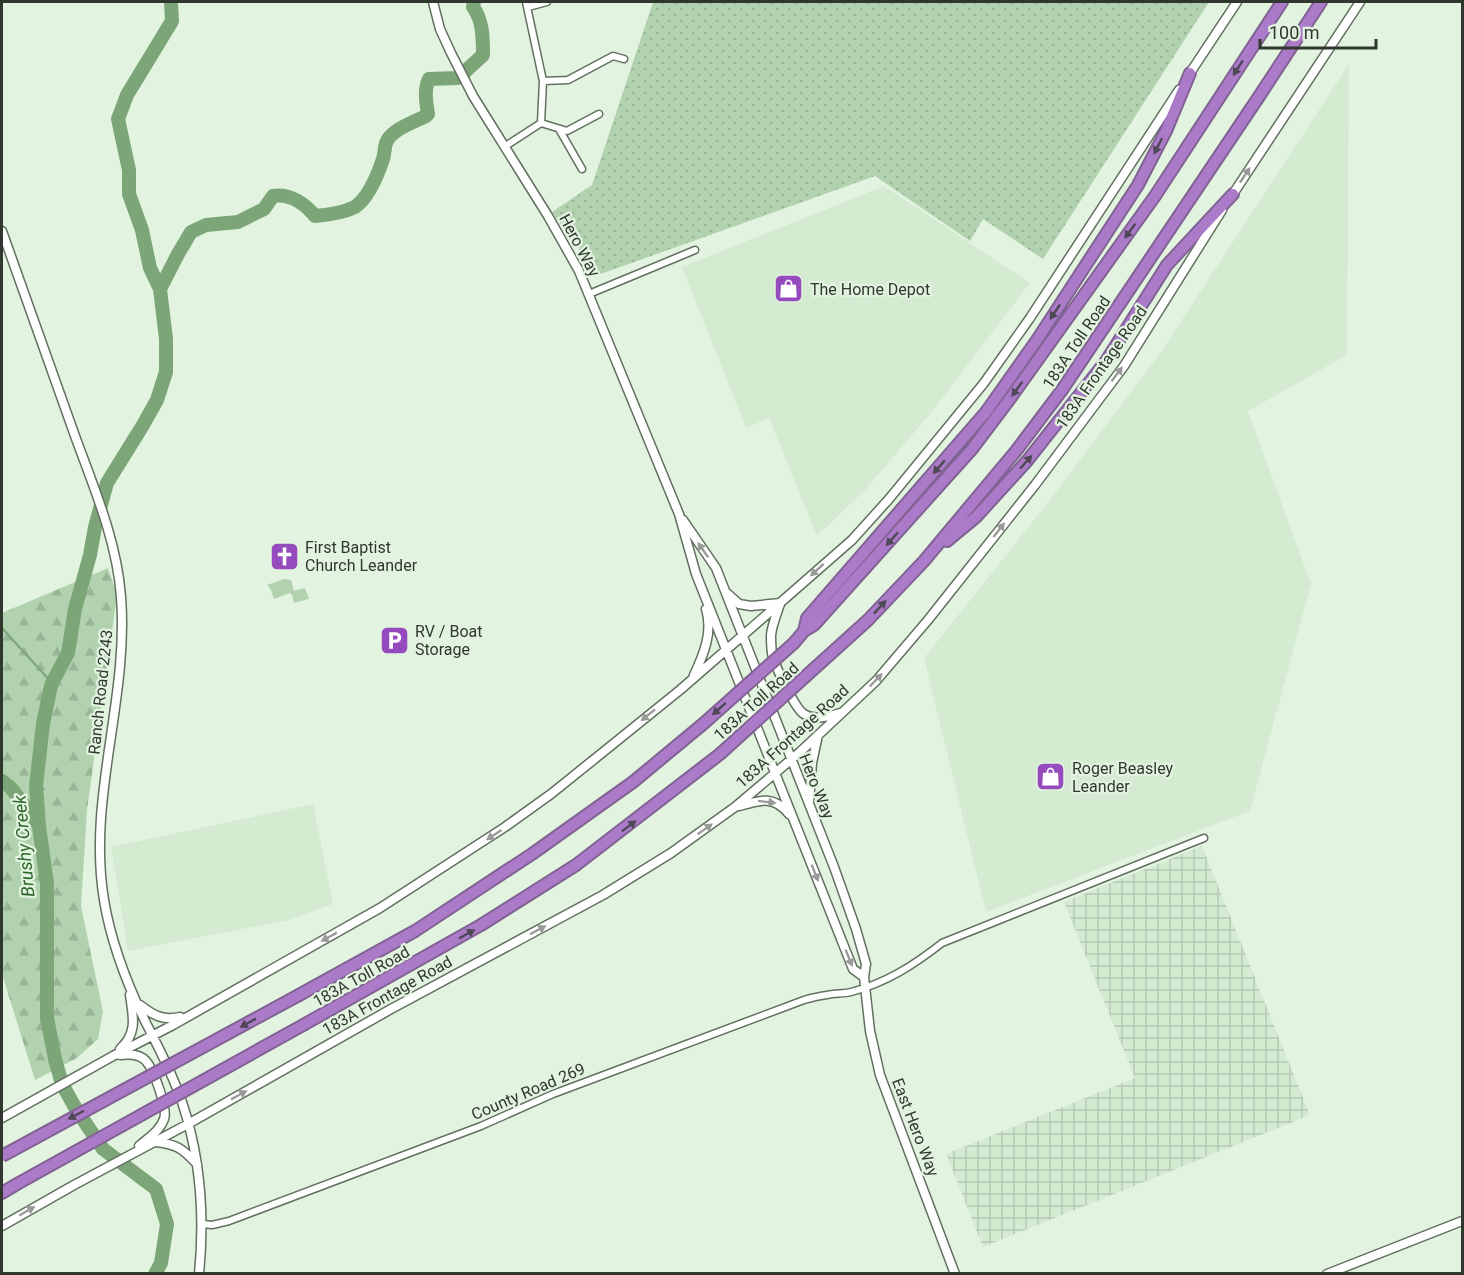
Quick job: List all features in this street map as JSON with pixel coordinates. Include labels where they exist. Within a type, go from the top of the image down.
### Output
[{"type":"highway","name":"183A Toll Road","points":[[2,1156],[415,931],[532,854],[633,782],[703,724],[794,643],[804,631],[814,625],[916,513],[972,449],[997,416],[1155,196],[1282,2]]},
{"type":"highway","name":"183A Toll Road","points":[[2,1193],[481,925],[576,866],[720,754],[868,621],[924,561],[1016,451],[1062,390],[1321,2]]},
{"type":"highway","points":[[804,631],[807,618],[986,412],[1030,349],[1138,185],[1166,131],[1190,73]]},
{"type":"highway","points":[[924,561],[976,516],[1027,461],[1106,361],[1167,265],[1233,194]]},
{"type":"main road","name":"Hero Way","points":[[433,2],[440,29],[468,86],[560,235],[579,271],[679,514],[696,574],[853,969],[864,977]]},
{"type":"main road","points":[[2,1118],[380,909],[505,827],[570,779],[693,678],[852,540],[889,499],[984,383],[1030,318],[1236,2]]},
{"type":"main road","name":"183A Frontage Road","points":[[151,1141],[188,1124],[603,895],[671,853],[735,807],[876,681],[928,620],[1035,485],[1124,366],[1233,194],[1360,2]]},
{"type":"main road","name":"Ranch Road 2243","points":[[2,231],[94,487],[118,569],[122,641],[116,710],[100,821],[99,847],[104,900],[117,953],[136,1002],[182,1102],[188,1124],[201,1185],[203,1224],[199,1274]]},
{"type":"main road","name":"Hero Way","points":[[679,514],[716,568],[834,867],[866,964],[865,988]]},
{"type":"main road","points":[[693,678],[702,658],[709,632],[708,614],[696,574]]},
{"type":"main road","points":[[724,588],[739,604],[751,606],[780,603]]},
{"type":"main road","points":[[780,603],[771,632],[773,658],[795,705],[804,714],[814,717],[841,713]]},
{"type":"main road","points":[[809,807],[812,763],[818,735]]},
{"type":"main road","points":[[735,807],[760,800],[772,801],[783,806],[794,819]]},
{"type":"main road","points":[[113,1056],[128,1042],[133,1028],[134,1018],[128,982]]},
{"type":"main road","name":"East Hero Way","points":[[865,988],[870,1030],[880,1075],[955,1274]]},
{"type":"main road","points":[[136,1002],[151,1014],[161,1018],[176,1018],[194,1012]]},
{"type":"main road","points":[[2,1226],[127,1156],[151,1141],[160,1128],[166,1117],[159,1087],[146,1061],[131,1054],[113,1056]]},
{"type":"main road","points":[[151,1141],[168,1143],[181,1148],[197,1164]]},
{"type":"main road","points":[[1327,1274],[1462,1221]]},
{"type":"street","points":[[541,123],[543,81],[527,4],[547,2]]},
{"type":"street","points":[[543,81],[568,80],[613,56],[624,59]]},
{"type":"street","points":[[541,123],[567,131],[599,114]]},
{"type":"street","points":[[504,147],[541,123]]},
{"type":"street","points":[[559,129],[582,169]]},
{"type":"street","points":[[589,294],[695,250]]},
{"type":"street","name":"County Road 269","points":[[203,1224],[221,1224],[349,1177],[481,1126],[554,1094],[804,1000],[865,988],[917,963],[942,943],[1204,838]]},
{"type":"shaded area","points":[[1349,64],[1347,355],[1248,411],[1311,584],[1250,811],[986,912],[924,658],[1049,501],[1159,355]]},
{"type":"shaded area","name":"The Home Depot","points":[[884,186],[1030,283],[930,414],[865,490],[817,536],[769,418],[746,428],[682,267]]},
{"type":"shaded area","points":[[313,804],[333,904],[289,920],[128,951],[111,847]]},
{"type":"shaded area","points":[[1202,846],[1310,1115],[983,1247],[946,1154],[1135,1078],[1064,902]]},
{"type":"green space","points":[[653,2],[1209,2],[1043,259],[983,219],[970,241],[875,176],[598,275],[552,212],[592,185]]},
{"type":"green space","points":[[108,568],[117,595],[87,810],[81,906],[103,1012],[98,1039],[77,1058],[35,1080],[2,974],[2,613]]},
{"type":"green space","points":[[284,579],[291,580],[294,591],[305,588],[309,599],[294,603],[290,593],[274,599],[267,585]]},
{"type":"waterway","name":"Brushy Creek","points":[[155,1274],[161,1263],[167,1224],[156,1189],[103,1149],[62,1084],[55,1059],[47,1018],[47,884],[36,786],[43,724],[50,690],[68,653],[75,609],[107,483],[157,400],[166,372],[166,339],[160,289],[150,268],[142,230],[129,194],[129,170],[118,119],[127,95],[172,21],[171,2]]},
{"type":"waterway","points":[[160,289],[191,232],[206,225],[238,222],[264,209],[273,196],[285,196],[297,200],[315,216],[345,211],[360,203],[375,178],[390,137],[399,129],[428,114],[426,91],[429,79],[458,78],[483,55],[482,30],[473,7],[474,2]]},
{"type":"waterway","points":[[2,628],[52,683]]},
{"type":"waterway","points":[[2,781],[11,788],[39,825]]},
{"type":"place","name":"The Home Depot","points":[[789,289]]},
{"type":"place","name":"First Baptist Church Leander","points":[[284,556]]},
{"type":"place","name":"RV / Boat Storage","points":[[394,640]]},
{"type":"place","name":"Roger Beasley Leander","points":[[1051,777]]}]
